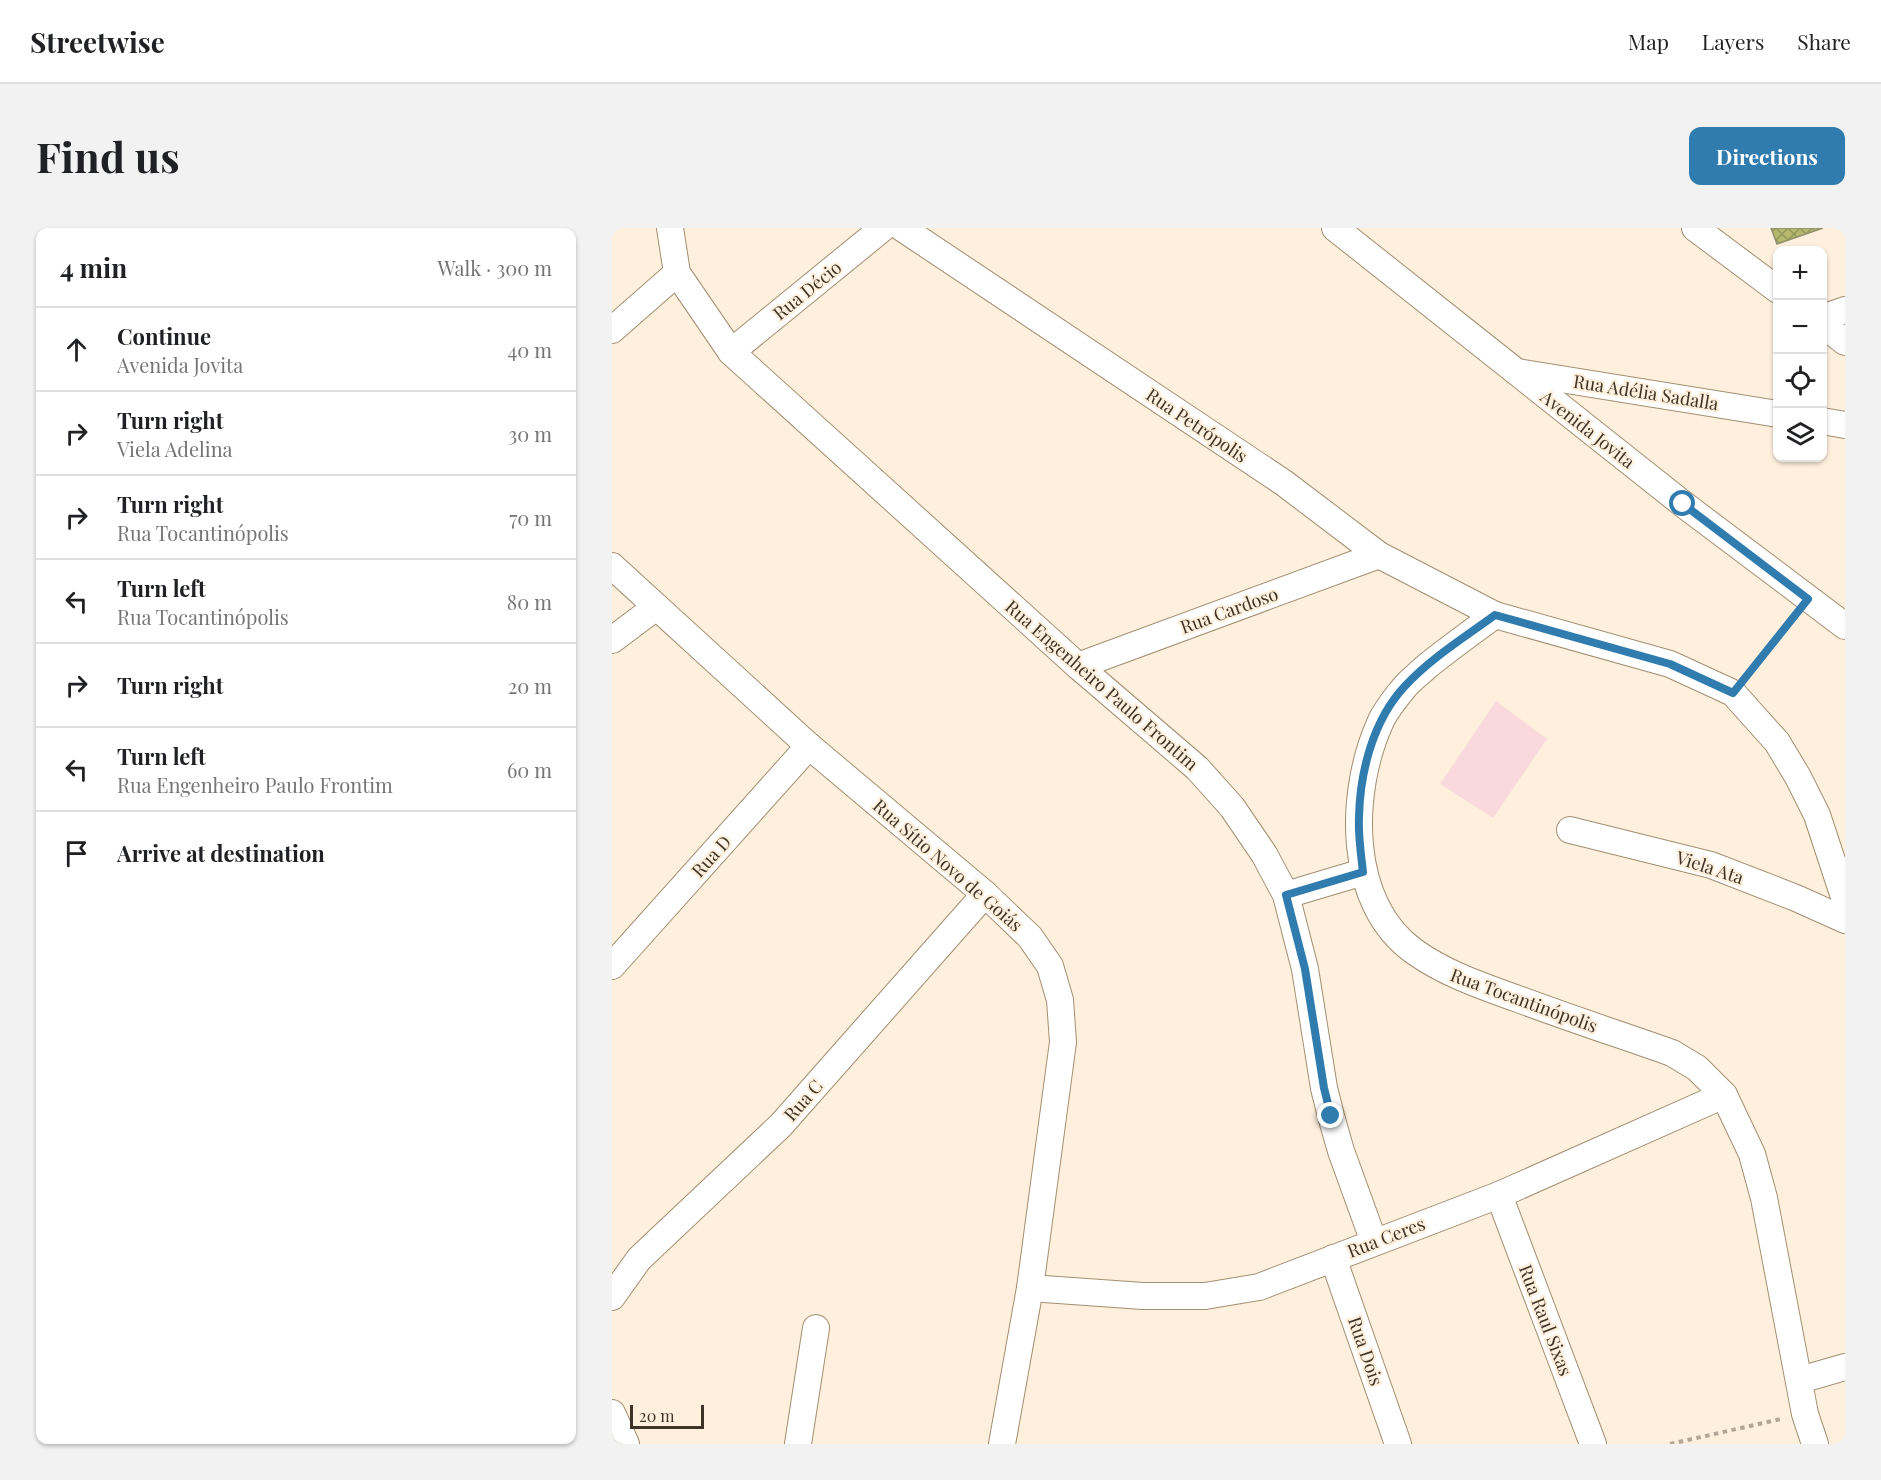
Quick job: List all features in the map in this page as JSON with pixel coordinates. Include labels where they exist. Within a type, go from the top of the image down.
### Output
[{"type":"street","name":"Rua Engenheiro Paulo Frontim","points":[[670,228],[677,273],[731,352],[1078,666],[1197,768],[1232,807],[1264,854],[1286,895],[1305,969],[1324,1088],[1331,1116],[1341,1151],[1374,1242]]},
{"type":"street","name":"Rua Décio","points":[[731,352],[883,228]]},
{"type":"street","name":"Rua Petrópolis","points":[[902,228],[1284,483],[1379,555],[1495,615]]},
{"type":"street","name":"Avenida Jovita","points":[[1335,228],[1683,504],[1845,626]]},
{"type":"street","points":[[1695,228],[1773,286]]},
{"type":"street","points":[[612,330],[677,273]]},
{"type":"street","points":[[1827,316],[1845,310]]},
{"type":"street","points":[[1827,328],[1845,342]]},
{"type":"street","name":"Rua Adélia Sadalla","points":[[1514,371],[1773,413]]},
{"type":"street","points":[[1827,422],[1845,425]]},
{"type":"street","name":"Rua Cardoso","points":[[1078,666],[1379,555]]},
{"type":"street","name":"Rua Sítio Novo de Goiás","points":[[612,566],[809,746],[985,894],[1030,937],[1050,966],[1060,1000],[1063,1042],[1030,1288],[1002,1444]]},
{"type":"street","points":[[612,640],[656,607]]},
{"type":"street","points":[[1495,615],[1670,664],[1733,693],[1777,742],[1798,777],[1817,815],[1845,900]]},
{"type":"street","name":"Rua Tocantinópolis","points":[[1495,615],[1447,650],[1405,686],[1381,721],[1367,760],[1361,790],[1359,819],[1363,872],[1377,912],[1394,935],[1414,952],[1452,975],[1672,1053],[1697,1068],[1724,1095],[1752,1154],[1764,1198],[1805,1414],[1815,1444]]},
{"type":"street","name":"Rua D","points":[[612,966],[809,746]]},
{"type":"street","name":"Viela Ata","points":[[1570,830],[1711,865],[1845,920]]},
{"type":"street","points":[[1286,895],[1363,872]]},
{"type":"street","name":"Rua C","points":[[612,1296],[639,1259],[781,1125],[985,894]]},
{"type":"street","name":"Rua Ceres","points":[[1030,1288],[1143,1296],[1205,1296],[1259,1287],[1499,1195],[1724,1095]]},
{"type":"street","name":"Rua Raul Sixas","points":[[1499,1195],[1593,1444]]},
{"type":"street","name":"Rua Dois","points":[[1333,1258],[1398,1444]]},
{"type":"street","points":[[798,1444],[816,1328]]},
{"type":"street","points":[[1800,1380],[1845,1367]]},
{"type":"street","points":[[612,1413],[626,1444]]},
{"type":"path","points":[[1733,693],[1808,599]]},
{"type":"path","points":[[1670,1444],[1805,1414]]},
{"type":"shaded area","points":[[1496,701],[1547,739],[1493,818],[1440,784]]},
{"type":"building","points":[[1771,228],[1823,228],[1777,244]]},
{"type":"route","points":[[1331,1116],[1324,1088],[1305,969],[1286,895],[1363,872],[1359,819],[1361,790],[1367,760],[1381,721],[1405,686],[1447,650],[1495,615],[1670,664],[1733,693],[1808,599],[1683,504]]}]
